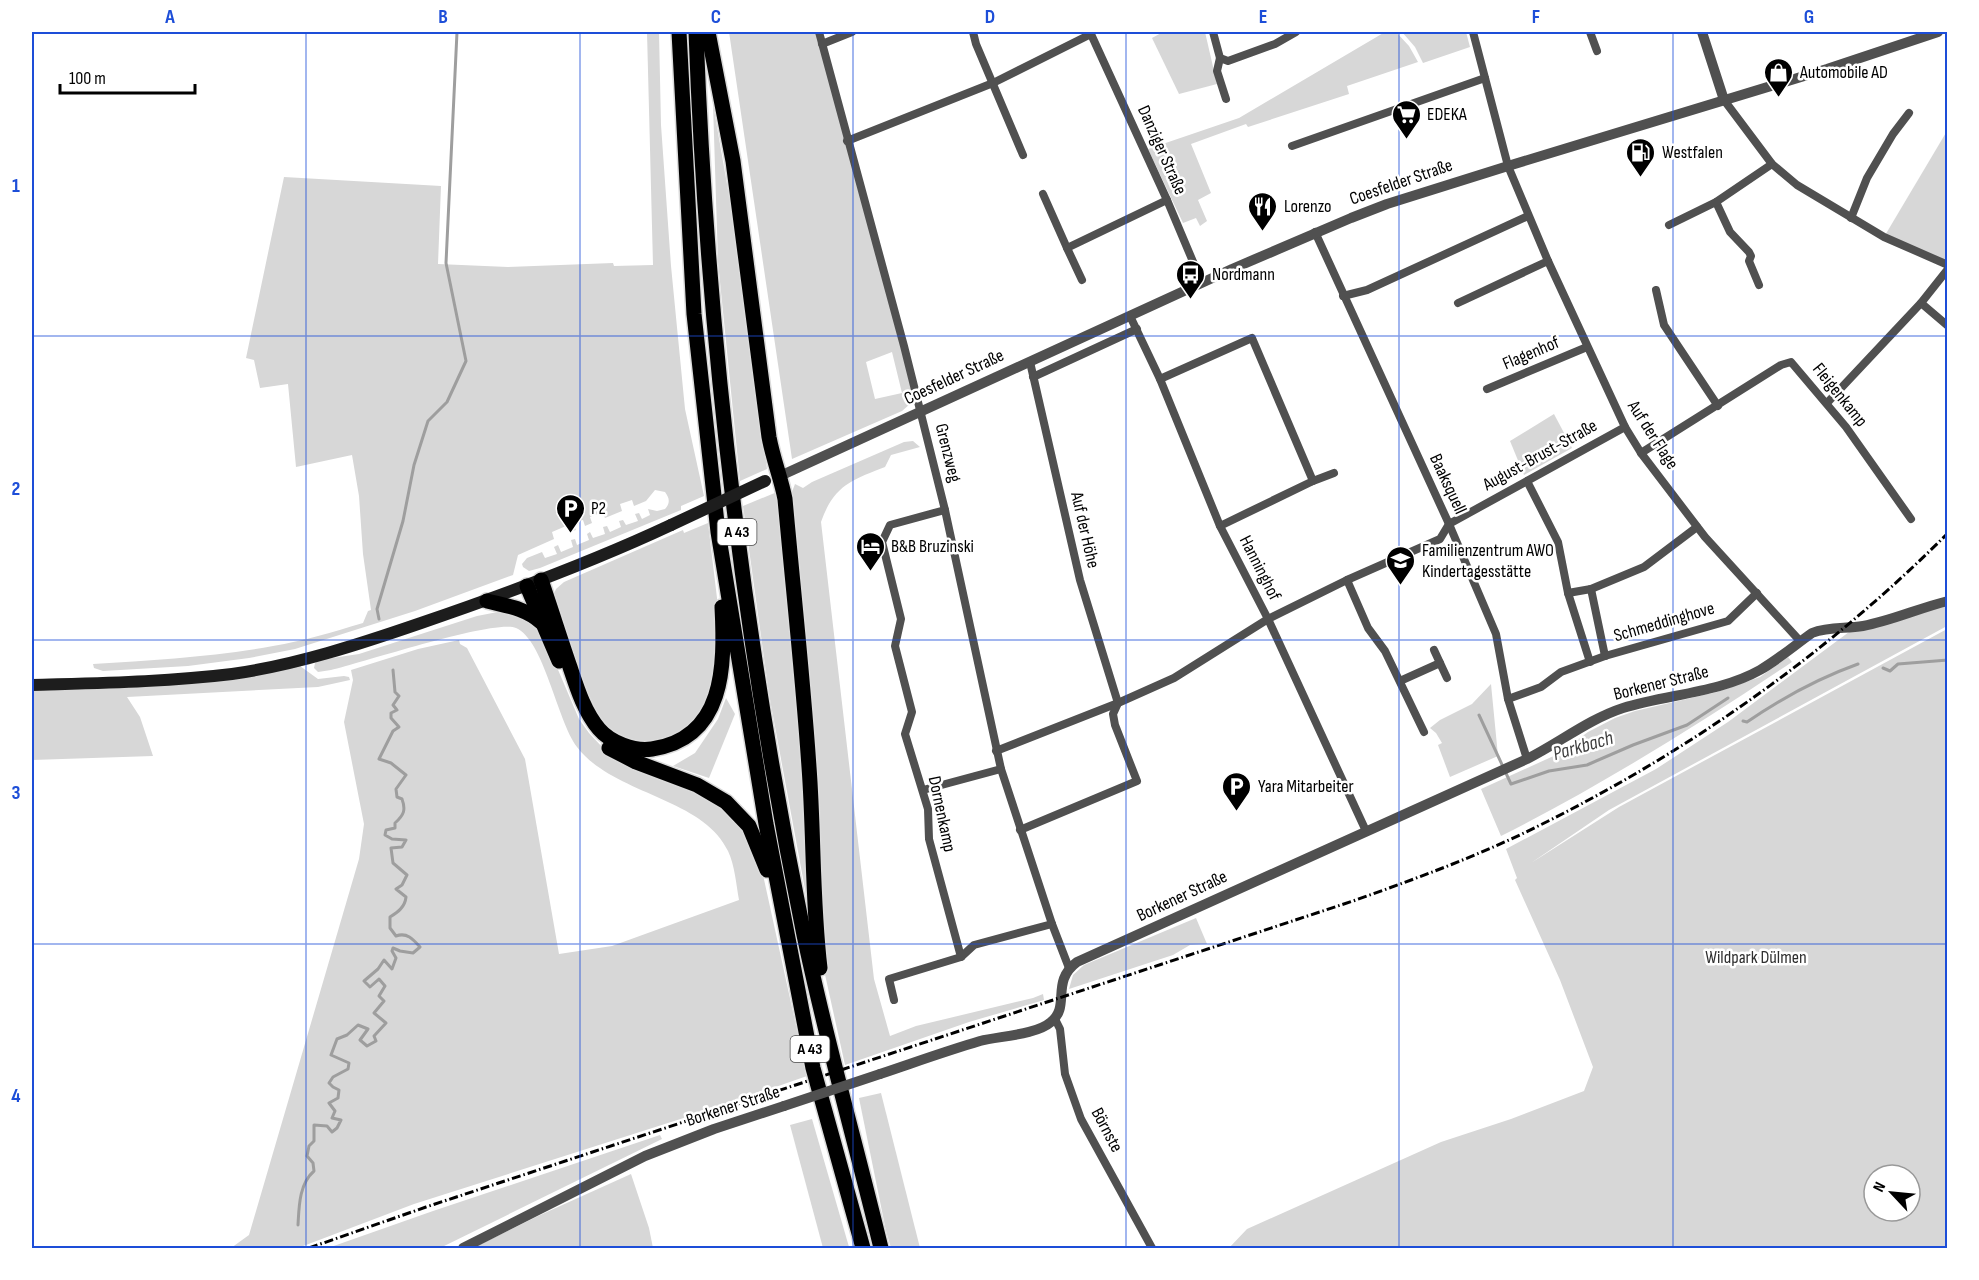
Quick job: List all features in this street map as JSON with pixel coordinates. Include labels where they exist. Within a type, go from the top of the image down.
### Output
[{"type":"highway","name":"A 43","points":[[680,32],[694,314],[718,532],[753,749],[813,1068],[863,1248]]},
{"type":"highway","name":"A 43","points":[[696,32],[700,138],[710,282],[723,425],[745,596],[788,852],[824,1027],[881,1248]]},
{"type":"highway","points":[[708,32],[732,161],[769,437],[785,499],[809,765],[814,846],[815,929],[825,983],[824,1027]]},
{"type":"highway","points":[[534,583],[588,715],[600,730],[615,741],[627,746],[648,750],[668,746],[684,740],[695,731],[713,704],[718,688],[723,620],[718,532]]},
{"type":"highway","points":[[534,583],[541,622],[582,715],[595,734],[608,747],[636,762],[697,785],[726,802],[749,826],[763,857],[786,927]]},
{"type":"highway","points":[[487,601],[521,609],[541,622]]},
{"type":"main road","name":"Coesfelder Straße","points":[[32,686],[232,674],[304,659],[487,601],[534,583],[615,551],[780,476]]},
{"type":"street","name":"Grenzweg","points":[[819,32],[945,510],[1000,769],[1069,968]]},
{"type":"street","points":[[822,44],[852,32]]},
{"type":"street","points":[[973,32],[1023,155]]},
{"type":"street","points":[[1213,32],[1221,58],[1217,71],[1226,99]]},
{"type":"street","points":[[1221,58],[1228,61],[1238,58],[1275,44],[1296,32]]},
{"type":"street","name":"Auf der Flage","points":[[1473,32],[1508,166],[1548,261],[1625,427],[1641,453],[1697,526],[1800,641]]},
{"type":"street","points":[[1590,32],[1597,51]]},
{"type":"street","points":[[1702,32],[1724,100],[1772,164],[1797,185],[1851,218],[1894,242],[1947,267],[1921,303],[1827,403]]},
{"type":"street","name":"Coesfelder Straße","points":[[780,476],[1202,283],[1316,232],[1387,204],[1938,32]]},
{"type":"street","points":[[847,141],[993,83],[1090,33]]},
{"type":"street","name":"Danziger Straße","points":[[1090,33],[1167,200],[1202,283]]},
{"type":"street","points":[[1292,146],[1485,78]]},
{"type":"street","points":[[1851,218],[1867,178],[1893,134],[1909,113]]},
{"type":"street","points":[[1669,225],[1716,202],[1772,164]]},
{"type":"street","points":[[1043,194],[1082,280]]},
{"type":"street","points":[[1067,248],[1167,200]]},
{"type":"street","points":[[1716,202],[1730,232],[1749,252],[1751,256],[1749,261],[1759,285]]},
{"type":"street","points":[[1343,296],[1367,290],[1528,216]]},
{"type":"street","name":"Baaksquell","points":[[1316,232],[1343,296],[1449,524],[1496,634],[1508,699],[1527,759]]},
{"type":"street","points":[[1458,303],[1548,261]]},
{"type":"street","points":[[1656,290],[1664,325],[1718,406]]},
{"type":"street","points":[[1921,303],[1947,326]]},
{"type":"street","name":"Hanninghof","points":[[1130,316],[1160,379],[1220,526],[1268,619],[1366,831]]},
{"type":"street","points":[[1033,377],[1137,329]]},
{"type":"street","points":[[1160,379],[1252,338],[1313,481]]},
{"type":"street","name":"Flagenhof","points":[[1487,389],[1587,347]]},
{"type":"street","name":"Auf der Höhe","points":[[1030,362],[1080,580],[1118,703]]},
{"type":"street","name":"Fleigenkamp","points":[[1641,453],[1781,365],[1791,362],[1827,403],[1891,488],[1911,519]]},
{"type":"street","name":"August-Brust-Straße","points":[[996,751],[1118,703],[1173,678],[1268,619],[1347,580],[1440,539],[1449,524],[1625,427]]},
{"type":"street","points":[[1220,526],[1334,472]]},
{"type":"street","points":[[1527,480],[1558,542],[1569,593],[1590,662]]},
{"type":"street","name":"Dornenkamp","points":[[945,510],[890,525],[882,542],[901,619],[895,646],[912,712],[905,734],[928,809],[929,839],[961,957]]},
{"type":"street","points":[[1569,593],[1591,589],[1644,567],[1697,526]]},
{"type":"street","points":[[1347,580],[1368,628],[1385,651],[1424,732]]},
{"type":"street","name":"Schmeddinghove","points":[[1591,589],[1605,656]]},
{"type":"street","name":"Schmeddinghove","points":[[1508,699],[1541,687],[1561,672],[1605,656],[1728,621],[1757,594]]},
{"type":"street","name":"Borkener Straße","points":[[1069,968],[1088,956],[1527,759],[1599,717],[1723,685],[1759,670],[1820,630],[1862,627],[1947,601]]},
{"type":"street","points":[[1434,650],[1447,678]]},
{"type":"street","points":[[1400,681],[1440,663]]},
{"type":"street","points":[[1020,830],[1137,781],[1115,725],[1113,714],[1118,703]]},
{"type":"street","points":[[923,790],[1000,769]]},
{"type":"street","points":[[894,1000],[889,979],[961,957],[974,945],[1052,924]]},
{"type":"street","points":[[1055,1019],[1060,1008],[1060,986],[1069,968]]},
{"type":"street","name":"Borkener Straße","points":[[463,1248],[645,1156],[714,1129],[975,1043],[1041,1028],[1055,1019]]},
{"type":"street","name":"Börnste","points":[[1055,1019],[1060,1029],[1065,1074],[1081,1119],[1152,1248]]},
{"type":"green space","points":[[647,32],[659,32],[661,125],[671,266],[685,409],[704,496],[681,506],[681,510],[540,568],[529,571],[523,567],[522,564],[527,558],[542,552],[545,558],[557,554],[554,547],[558,545],[561,552],[573,547],[571,540],[575,539],[577,545],[589,540],[587,534],[590,532],[593,538],[605,534],[603,527],[607,526],[610,532],[621,527],[619,521],[623,520],[626,525],[638,521],[635,514],[639,513],[642,519],[650,515],[648,509],[657,511],[665,509],[669,501],[667,494],[655,490],[646,501],[634,506],[632,500],[620,504],[622,511],[605,518],[602,512],[590,517],[592,523],[585,526],[583,520],[573,523],[576,530],[569,532],[566,526],[552,532],[554,539],[518,555],[513,575],[415,611],[295,649],[188,666],[103,671],[94,668],[93,664],[206,655],[284,644],[363,623],[368,611],[371,610],[363,554],[359,496],[352,455],[296,467],[288,384],[260,388],[254,360],[246,358],[284,177],[441,186],[438,264],[508,267],[613,263],[614,266],[653,265]]},
{"type":"green space","points":[[729,32],[819,32],[915,392],[908,394],[910,404],[902,411],[792,459]],"holes":[[[892,352],[902,393],[875,399],[866,362]]]},
{"type":"green space","points":[[1163,32],[1205,32],[1217,84],[1179,94],[1152,38]]},
{"type":"green space","points":[[1385,32],[1396,32],[1409,46],[1418,62],[1347,86],[1349,94],[1248,127],[1246,124],[1191,144],[1211,193],[1198,200],[1207,221],[1200,226],[1196,218],[1183,223],[1148,149],[1239,118]]},
{"type":"green space","points":[[1402,32],[1466,32],[1470,47],[1423,63],[1415,47]]},
{"type":"green space","points":[[713,104],[742,270],[767,469],[740,481],[718,262]]},
{"type":"green space","points":[[1947,131],[1947,265],[1884,237]]},
{"type":"green space","points":[[1554,414],[1572,448],[1524,475],[1510,441]]},
{"type":"green space","points":[[913,441],[920,447],[891,455],[885,467],[854,480],[838,492],[821,522],[874,979],[890,1036],[916,1026],[1043,994],[1044,1000],[969,1022],[845,1065],[824,970],[790,497],[795,484],[803,488],[904,442]]},
{"type":"green space","points":[[777,492],[809,809],[809,911],[769,694],[743,506]]},
{"type":"green space","points":[[708,523],[717,598],[716,678],[698,722],[664,743],[629,743],[596,721],[553,596],[556,589],[564,582],[683,530],[684,533]]},
{"type":"green space","name":"Wildpark Dülmen","points":[[1947,605],[1947,626],[1609,810],[1531,863],[1619,807],[1947,629],[1947,1248],[1229,1248],[1247,1229],[1441,1142],[1511,1119],[1584,1091],[1593,1067],[1560,980],[1515,880],[1517,878],[1506,849],[1656,769],[1728,722],[1849,632]]},
{"type":"green space","points":[[508,610],[534,622],[553,658],[579,719],[603,748],[708,795],[745,828],[760,861],[807,1076],[715,1108],[414,1204],[298,1248],[231,1248],[249,1235],[359,859],[364,824],[344,722],[353,680],[351,670],[418,649],[459,640],[460,644],[467,648],[525,759],[559,954],[612,946],[739,900],[734,869],[728,851],[716,833],[679,807],[613,776],[593,763],[577,747],[563,719],[535,648],[526,635],[516,628],[503,627],[456,635],[331,670],[318,672],[314,668],[315,663],[319,660],[359,654],[477,616]]},
{"type":"green space","points":[[1788,657],[1792,662],[1721,709],[1613,775],[1501,836],[1481,789],[1558,754],[1588,732],[1615,718],[1635,711],[1717,692],[1760,677]]},
{"type":"green space","points":[[300,666],[318,679],[344,676],[349,677],[350,680],[318,687],[127,697],[140,717],[153,756],[32,760],[32,691],[78,689]]},
{"type":"green space","points":[[1491,684],[1498,756],[1450,777],[1438,745],[1442,743],[1430,728],[1440,720],[1472,704]]},
{"type":"green space","points":[[726,698],[735,714],[709,778],[673,766],[695,753],[718,719]]},
{"type":"green space","points":[[1196,918],[1207,944],[1190,945],[1173,955],[1069,989],[1073,975],[1084,965]]},
{"type":"green space","points":[[881,1093],[920,1248],[891,1248],[886,1231],[859,1098]]},
{"type":"green space","points":[[812,1119],[849,1248],[823,1248],[790,1125]]},
{"type":"green space","points":[[660,1135],[662,1139],[440,1248],[328,1248],[433,1211]]},
{"type":"green space","points":[[631,1174],[649,1228],[653,1248],[473,1248],[538,1216]]},
{"type":"waterway","points":[[379,619],[377,609],[403,521],[414,465],[428,421],[447,402],[466,361],[446,263],[457,32]]},
{"type":"waterway","name":"Parkbach","points":[[1883,668],[1890,671],[1898,664],[1948,660]]},
{"type":"waterway","points":[[1743,721],[1747,722],[1815,682],[1858,664]]},
{"type":"waterway","points":[[298,1225],[305,1182],[314,1171],[313,1163],[307,1156],[309,1146],[314,1141],[314,1125],[327,1126],[332,1132],[341,1120],[332,1118],[335,1111],[329,1103],[338,1098],[339,1090],[329,1083],[333,1077],[348,1069],[349,1063],[331,1055],[337,1039],[347,1035],[358,1025],[368,1029],[360,1040],[367,1046],[376,1041],[374,1036],[386,1023],[374,1013],[384,1001],[379,996],[385,986],[379,979],[370,987],[364,981],[378,969],[384,960],[392,969],[396,958],[392,951],[393,948],[413,953],[420,947],[407,936],[396,936],[390,928],[390,917],[401,909],[406,897],[396,889],[402,885],[407,875],[393,863],[391,848],[402,847],[406,840],[392,839],[385,835],[386,830],[395,828],[395,823],[403,812],[402,799],[397,797],[396,789],[406,775],[391,763],[379,759],[393,731],[399,727],[391,718],[391,713],[397,710],[393,705],[399,696],[395,692],[393,670]]},
{"type":"waterway","name":"Parkbach","points":[[1479,715],[1511,784],[1549,771],[1587,765],[1687,725],[1728,698]]},
{"type":"railway","points":[[309,1248],[426,1207],[1353,901],[1484,851],[1526,832],[1641,771],[1750,700],[1852,621],[1948,533]]},
{"type":"place","name":"Automobile AD","points":[[1779,98]]},
{"type":"place","name":"EDEKA","points":[[1406,140]]},
{"type":"place","name":"Westfalen","points":[[1641,178]]},
{"type":"place","name":"Lorenzo","points":[[1263,232]]},
{"type":"place","name":"Nordmann","points":[[1191,300]]},
{"type":"place","name":"P2","points":[[570,534]]},
{"type":"place","name":"B&B Bruzinski","points":[[870,572]]},
{"type":"place","name":"Familienzentrum AWO Kindertagesstätte","points":[[1401,586]]},
{"type":"place","name":"Yara Mitarbeiter","points":[[1237,812]]}]
